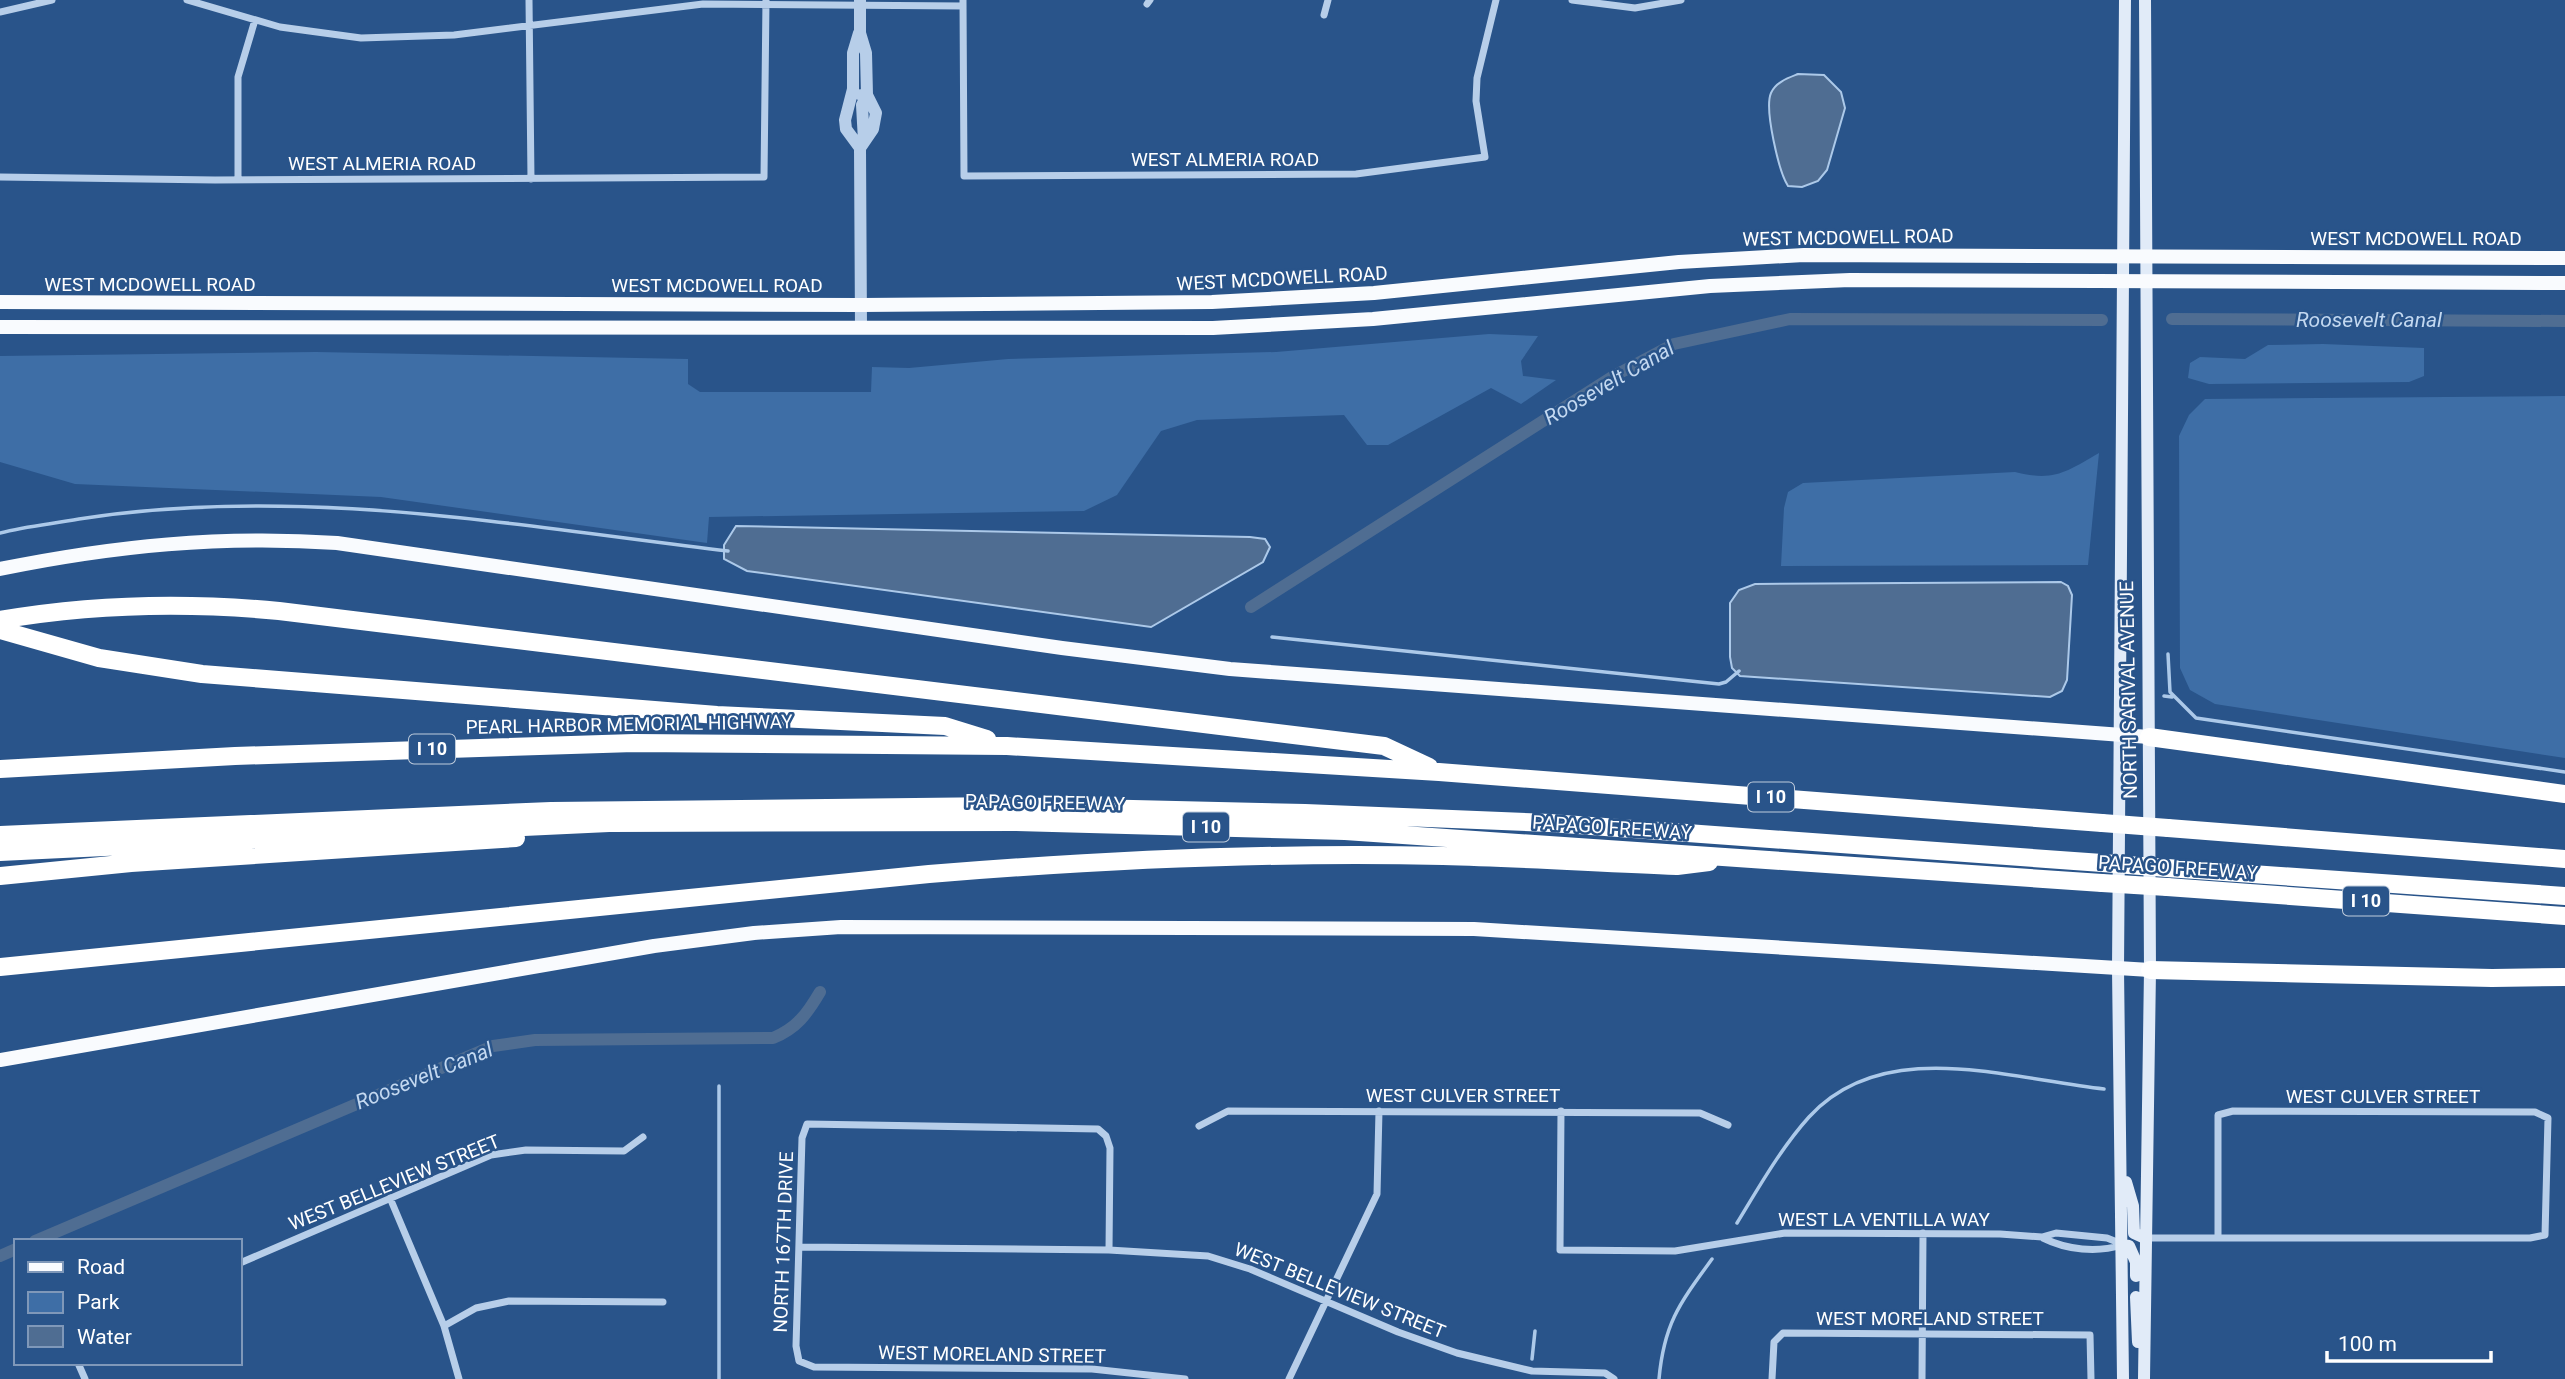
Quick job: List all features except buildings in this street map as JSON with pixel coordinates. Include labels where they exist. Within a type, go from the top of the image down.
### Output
[{"type":"highway","points":[[0,620],[115,606],[200,605],[459,632],[1384,746],[1439,772]]},
{"type":"highway","points":[[0,630],[99,658],[191,673],[717,715],[945,726],[1007,746]]},
{"type":"highway","points":[[2149,737],[2565,794]]},
{"type":"highway","name":"PEARL HARBOR MEMORIAL HIGHWAY","points":[[0,769],[235,756],[634,743],[1007,746]]},
{"type":"highway","name":"PAPAGO FREEWAY","points":[[1007,746],[1439,772],[2565,859]]},
{"type":"highway","points":[[0,835],[551,811],[1002,806],[1305,813],[1550,823],[2565,896]]},
{"type":"highway","points":[[0,876],[131,863],[483,842],[655,822]]},
{"type":"highway","name":"PAPAGO FREEWAY","points":[[655,822],[1002,822],[1345,831],[1757,857],[2565,916]]},
{"type":"highway","name":"I 10","points":[[0,852],[655,822]]},
{"type":"highway","points":[[0,967],[929,874],[1069,864],[1276,856],[1443,856],[1677,866],[1757,857]]},
{"type":"highway","points":[[2150,970],[2480,978],[2565,977]]},
{"type":"main road","name":"NORTH SARIVAL AVENUE","points":[[2123,1379],[2118,969],[2125,0]]},
{"type":"main road","name":"NORTH SARIVAL AVENUE","points":[[2144,1378],[2150,970],[2145,0]]},
{"type":"main road","name":"WEST MCDOWELL ROAD","points":[[0,302],[861,305],[1258,300],[1398,291],[1679,262],[1804,255],[2565,258]]},
{"type":"main road","points":[[0,327],[1213,328],[1373,320],[1710,286],[1863,280],[2565,283]]},
{"type":"main road","points":[[0,569],[71,555],[167,542],[253,539],[337,543],[1062,648],[1230,668],[2149,737]]},
{"type":"main road","points":[[0,1060],[654,946],[754,933],[841,926],[1474,929],[2150,970]]},
{"type":"main road","points":[[2121,1172],[2133,1206],[2134,1233],[2145,1238]]},
{"type":"main road","points":[[2123,1245],[2129,1246],[2136,1262],[2136,1326],[2144,1378]]},
{"type":"street","points":[[0,12],[52,0]]},
{"type":"street","points":[[187,0],[280,27],[361,38],[454,35],[703,4],[963,3]]},
{"type":"street","points":[[530,0],[531,179]]},
{"type":"street","points":[[1324,15],[1328,0]]},
{"type":"street","name":"WEST ALMERIA ROAD","points":[[963,3],[964,176],[1356,174],[1485,157],[1476,101],[1477,78],[1496,0]]},
{"type":"street","points":[[1572,0],[1634,8],[1681,0]]},
{"type":"street","name":"WEST ALMERIA ROAD","points":[[0,177],[238,180],[764,177],[766,2]]},
{"type":"street","points":[[860,3],[860,33],[866,53],[867,95],[862,105],[861,328]]},
{"type":"street","points":[[238,180],[239,77],[255,20]]},
{"type":"street","points":[[860,33],[853,53],[852,95],[845,120],[846,129],[862,144]]},
{"type":"street","points":[[852,95],[867,95]]},
{"type":"street","name":"WEST CULVER STREET","points":[[1199,1126],[1228,1111],[1700,1113],[1728,1125]]},
{"type":"street","points":[[1289,1379],[1377,1194],[1379,1111]]},
{"type":"street","name":"WEST LA VENTILLA WAY","points":[[1561,1111],[1560,1250],[1675,1251],[1785,1233],[1923,1233],[2042,1237]]},
{"type":"street","name":"WEST CULVER STREET","points":[[2233,1111],[2535,1112],[2548,1118],[2545,1235],[2218,1238],[2218,1115],[2233,1111]]},
{"type":"street","name":"NORTH 167TH DRIVE","points":[[799,1362],[796,1346],[799,1247],[803,1138],[807,1124],[1098,1129],[1106,1136],[1110,1147],[1109,1250]]},
{"type":"street","name":"WEST BELLEVIEW STREET","points":[[242,1262],[507,1151],[624,1151],[643,1137]]},
{"type":"street","points":[[390,1198],[444,1326],[459,1379]]},
{"type":"street","points":[[1922,1379],[1923,1233]]},
{"type":"street","points":[[2042,1237],[2056,1233],[2107,1238],[2123,1245]]},
{"type":"street","points":[[2042,1237],[2057,1245],[2088,1249],[2106,1250],[2123,1245]]},
{"type":"street","points":[[2145,1238],[2218,1238]]},
{"type":"street","name":"WEST BELLEVIEW STREET","points":[[799,1247],[1109,1250],[1208,1256],[1250,1269],[1420,1341],[1494,1364],[1532,1371],[1605,1373],[1614,1378]]},
{"type":"street","points":[[444,1326],[476,1308],[509,1301],[663,1303]]},
{"type":"street","name":"WEST MORELAND STREET","points":[[1772,1379],[1774,1342],[1783,1333],[2090,1335],[2091,1379]]},
{"type":"street","name":"WEST MORELAND STREET","points":[[799,1362],[814,1367],[1092,1369],[1185,1379]]},
{"type":"street","points":[[997,1370],[997,1379]]},
{"type":"green space","points":[[1489,334],[1538,336],[1521,361],[1523,376],[1556,380],[1521,404],[1491,388],[1388,445],[1367,445],[1344,415],[1197,420],[1161,431],[1117,495],[1084,511],[709,517],[707,543],[381,497],[75,484],[0,462],[0,356],[316,352],[688,359],[688,384],[700,392],[871,392],[872,367],[909,368],[1008,359],[1276,352]]},
{"type":"green space","points":[[2268,345],[2424,348],[2424,376],[2409,382],[2209,384],[2188,378],[2190,363],[2200,357],[2245,359]]},
{"type":"green space","points":[[2565,396],[2565,758],[2215,704],[2190,690],[2180,668],[2179,436],[2189,415],[2205,399]]},
{"type":"green space","points":[[2099,453],[2088,565],[1781,566],[1784,508],[1788,492],[1803,483],[2015,472],[2050,475],[2068,470]]},
{"type":"water","points":[[1798,74],[1824,75],[1841,92],[1845,108],[1827,170],[1818,181],[1802,187],[1788,186],[1784,179],[1769,112],[1773,89]]},
{"type":"water","points":[[736,526],[1250,537],[1265,539],[1270,547],[1263,562],[1151,627],[747,571],[724,559],[724,545]]},
{"type":"water","points":[[2061,582],[2068,586],[2072,595],[2067,680],[2062,691],[2050,697],[1740,676],[1732,668],[1730,603],[1739,590],[1755,584]]},
{"type":"waterway","name":"Roosevelt Canal","points":[[1251,607],[1612,377],[1674,344],[1790,319],[2102,320]]},
{"type":"waterway","name":"Roosevelt Canal","points":[[2172,319],[2565,321]]},
{"type":"waterway","points":[[0,533],[79,519],[160,510],[242,506],[323,507],[485,520],[728,551]]},
{"type":"waterway","points":[[1272,637],[1719,684],[1726,682],[1739,671]]},
{"type":"waterway","points":[[2168,654],[2170,692],[2196,718],[2565,772]]},
{"type":"waterway","points":[[2164,696],[2172,697]]},
{"type":"waterway","name":"Roosevelt Canal","points":[[40,1239],[493,1046],[535,1040],[773,1038],[801,1020],[820,992]]},
{"type":"waterway","points":[[1737,1223],[1780,1155],[1809,1117],[1839,1092],[1873,1077],[1910,1069],[1949,1068],[2104,1089]]},
{"type":"waterway","points":[[719,1086],[719,1379]]},
{"type":"waterway","name":"Roosevelt Canal","points":[[0,1256],[14,1250]]},
{"type":"waterway","points":[[1659,1379],[1665,1343],[1675,1315],[1712,1259]]},
{"type":"waterway","points":[[1532,1359],[1535,1331]]}]
